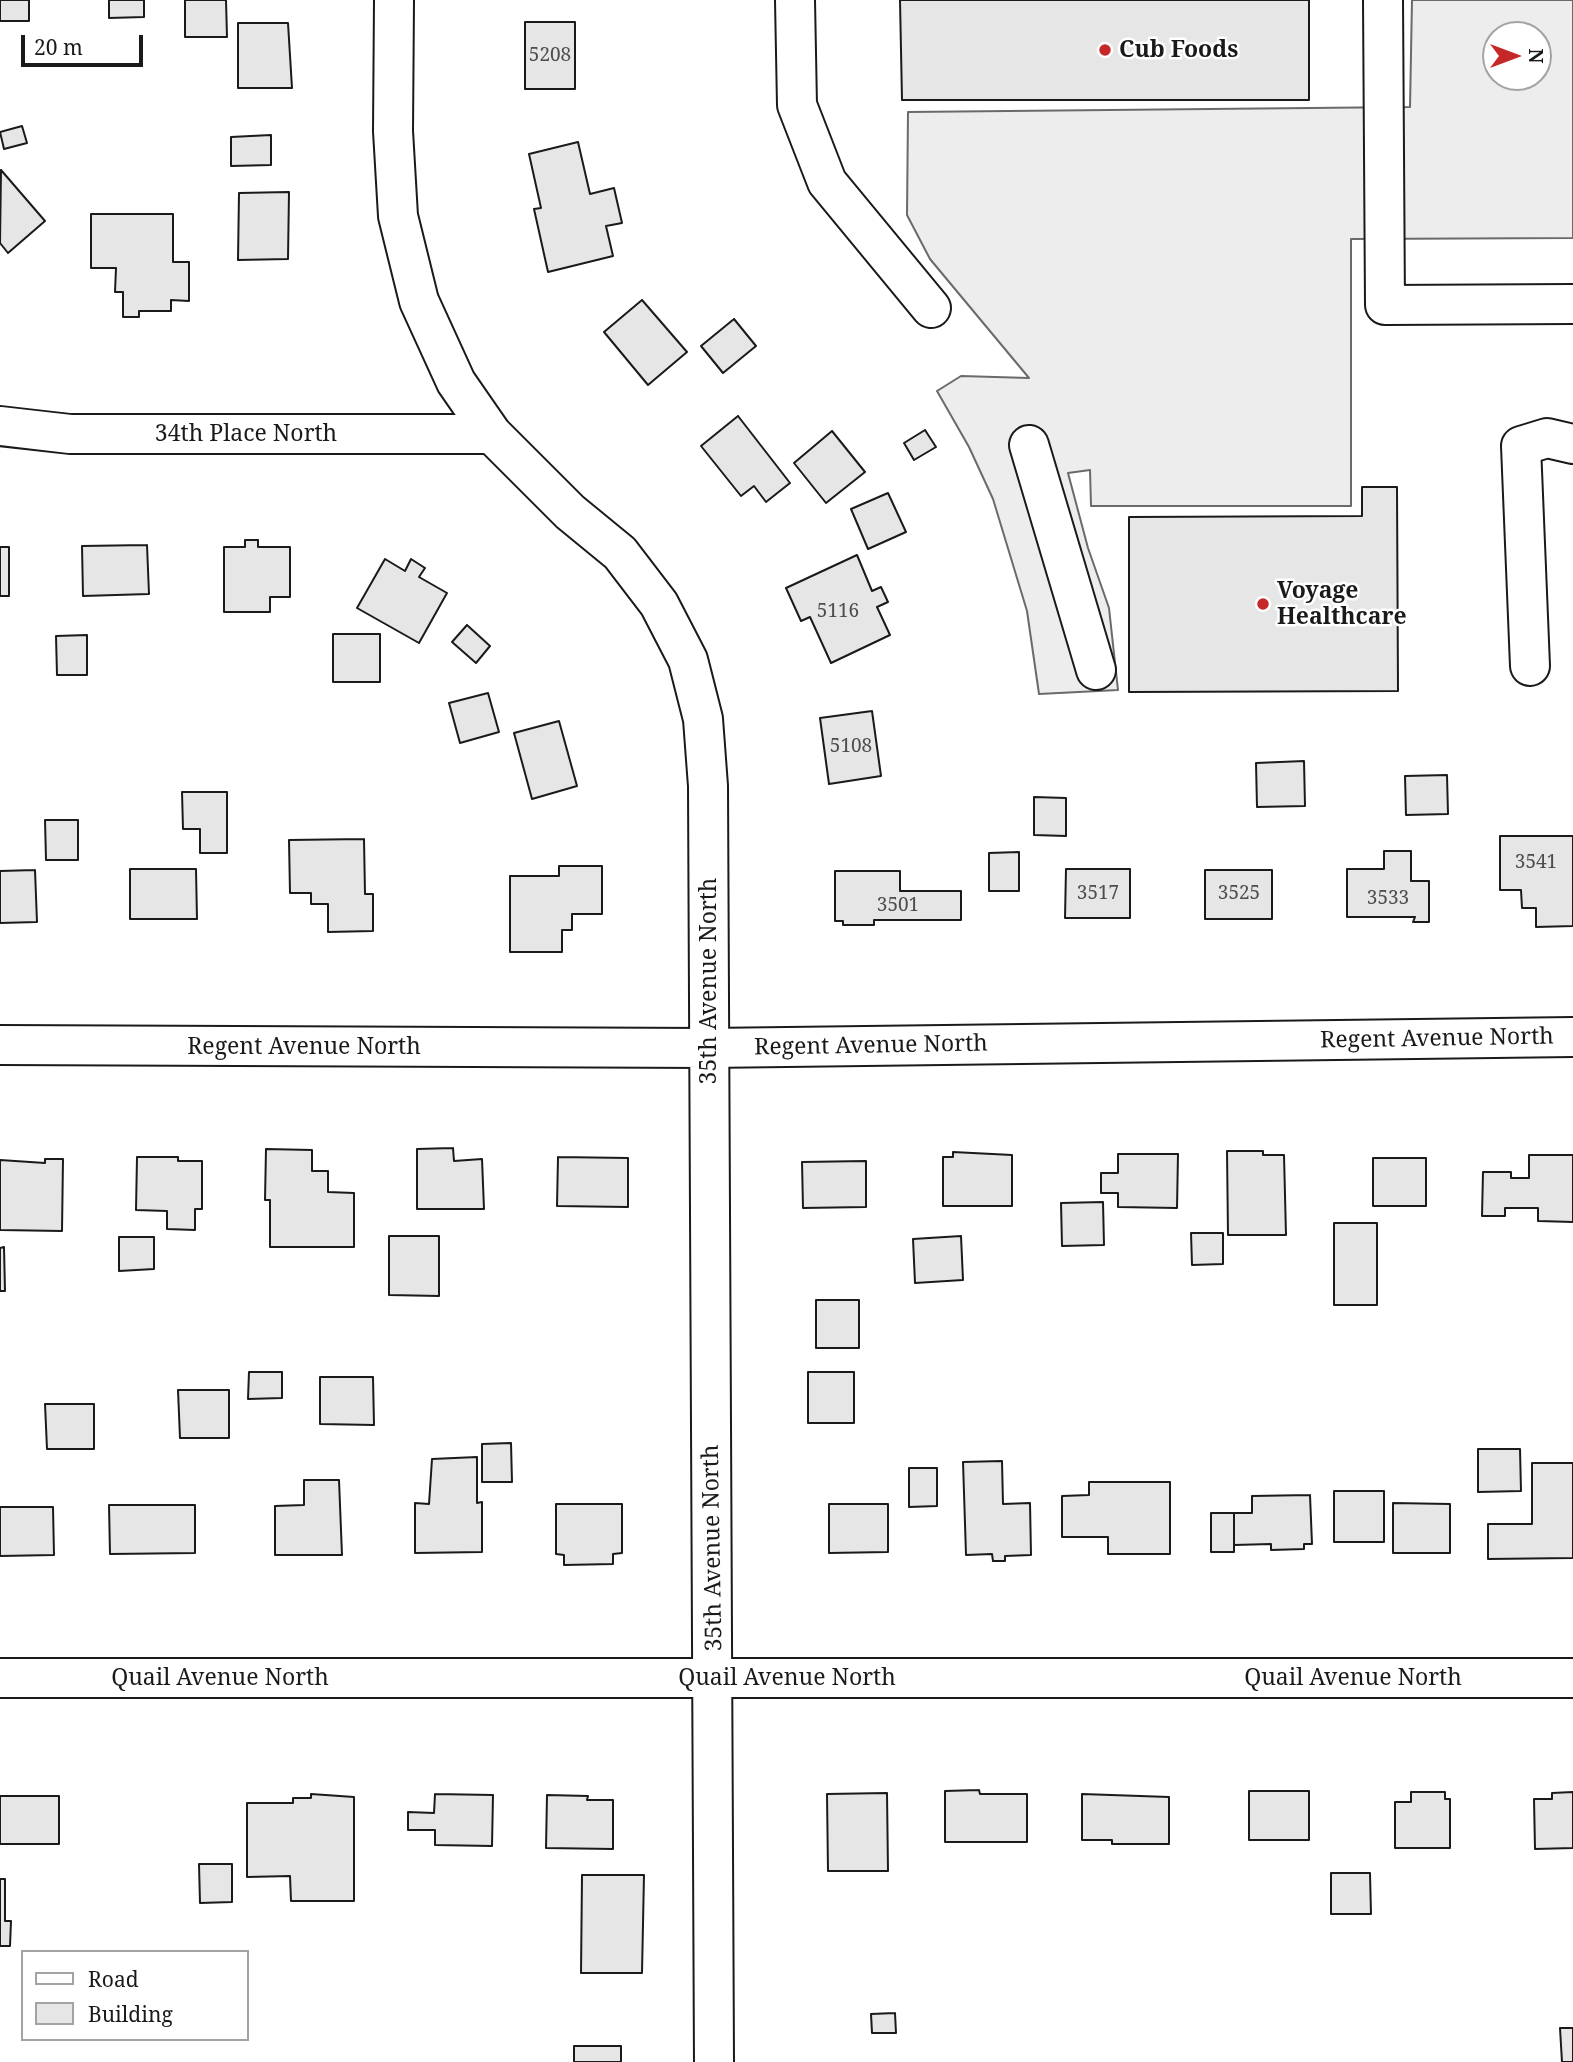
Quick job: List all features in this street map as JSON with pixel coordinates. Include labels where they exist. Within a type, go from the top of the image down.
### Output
[{"type":"street","name":"35th Avenue North","points":[[394,0],[393,131],[398,216],[419,301],[456,383],[492,434],[570,512],[620,553],[659,604],[688,660],[703,719],[708,786],[715,1678],[714,2062]]},
{"type":"street","points":[[795,0],[797,105],[827,182],[931,308]]},
{"type":"street","points":[[1383,0],[1385,305],[1573,304]]},
{"type":"street","name":"34th Place North","points":[[0,426],[70,434],[492,434]]},
{"type":"street","points":[[1530,666],[1521,446],[1547,438],[1573,444]]},
{"type":"street","points":[[1029,444],[1096,670]]},
{"type":"street","name":"Regent Avenue North","points":[[0,1045],[708,1048],[1573,1037]]},
{"type":"street","name":"Quail Avenue North","points":[[0,1678],[1573,1678]]},
{"type":"shaded area","points":[[1412,0],[1573,0],[1573,238],[1351,239],[1351,506],[1091,506],[1090,470],[1068,473],[1088,548],[1109,608],[1118,690],[1039,694],[1027,611],[993,499],[969,447],[937,391],[961,376],[1029,378],[930,259],[907,215],[908,112],[1410,107]]},
{"type":"building","points":[[0,0],[29,0],[29,21],[0,21]]},
{"type":"building","points":[[109,0],[144,0],[144,17],[109,18]]},
{"type":"building","points":[[185,0],[226,0],[227,37],[185,37]]},
{"type":"building","name":"Cub Foods","points":[[900,0],[1309,0],[1309,100],[902,100]]},
{"type":"building","points":[[525,22],[575,22],[575,89],[525,89]]},
{"type":"building","points":[[238,23],[288,23],[292,88],[238,88]]},
{"type":"building","points":[[22,126],[27,143],[4,149],[0,132]]},
{"type":"building","points":[[271,135],[271,165],[231,166],[231,137]]},
{"type":"building","points":[[578,142],[590,194],[614,188],[622,223],[606,226],[613,256],[548,272],[534,209],[541,208],[529,154]]},
{"type":"building","points":[[1,170],[45,221],[8,253],[0,243]]},
{"type":"building","points":[[289,192],[288,259],[238,260],[239,193]]},
{"type":"building","points":[[91,214],[173,214],[173,262],[189,262],[189,301],[171,300],[171,311],[139,311],[139,317],[123,317],[123,292],[115,292],[116,268],[91,268]]},
{"type":"building","points":[[642,300],[687,352],[648,385],[604,332]]},
{"type":"building","points":[[734,319],[756,346],[723,373],[701,346]]},
{"type":"building","points":[[738,416],[790,483],[766,502],[754,486],[741,496],[701,446]]},
{"type":"building","points":[[925,430],[936,447],[914,460],[904,443]]},
{"type":"building","points":[[832,431],[865,472],[826,503],[794,463]]},
{"type":"building","name":"Voyage Healthcare","points":[[1362,487],[1397,487],[1398,691],[1129,692],[1129,517],[1362,516]]},
{"type":"building","points":[[888,493],[906,532],[868,549],[851,509]]},
{"type":"building","points":[[245,540],[258,540],[258,547],[290,547],[290,597],[270,597],[270,612],[224,612],[224,547],[245,547]]},
{"type":"building","points":[[147,545],[149,594],[83,596],[82,546]]},
{"type":"building","points":[[0,547],[9,547],[9,596],[0,596]]},
{"type":"building","points":[[857,555],[872,591],[881,587],[888,602],[877,607],[890,635],[831,663],[810,617],[801,621],[786,588]]},
{"type":"building","points":[[385,559],[405,571],[411,559],[425,568],[419,577],[447,593],[419,643],[357,608]]},
{"type":"building","points":[[467,625],[490,646],[476,663],[452,642]]},
{"type":"building","points":[[333,634],[380,634],[380,682],[333,682]]},
{"type":"building","points":[[87,635],[87,675],[57,675],[56,636]]},
{"type":"building","points":[[488,693],[499,732],[460,743],[449,703]]},
{"type":"building","points":[[872,711],[881,776],[829,784],[820,718]]},
{"type":"building","points":[[559,721],[577,786],[532,799],[514,733]]},
{"type":"building","points":[[1304,761],[1305,806],[1257,807],[1256,763]]},
{"type":"building","points":[[1447,775],[1448,814],[1406,815],[1405,776]]},
{"type":"building","points":[[182,792],[227,792],[227,853],[200,853],[200,829],[183,829]]},
{"type":"building","points":[[1034,797],[1066,798],[1066,836],[1034,835]]},
{"type":"building","points":[[45,820],[78,820],[78,860],[46,860]]},
{"type":"building","points":[[1500,836],[1573,836],[1573,926],[1536,927],[1536,908],[1522,908],[1521,890],[1500,890]]},
{"type":"building","points":[[364,839],[365,894],[373,894],[373,931],[328,932],[328,904],[311,904],[311,893],[290,893],[289,840]]},
{"type":"building","points":[[1384,851],[1411,851],[1411,881],[1429,881],[1429,922],[1413,922],[1415,917],[1347,917],[1347,869],[1384,869]]},
{"type":"building","points":[[1019,852],[1019,891],[989,891],[989,853]]},
{"type":"building","points":[[559,866],[602,866],[602,914],[572,914],[572,930],[562,930],[562,952],[510,952],[510,876],[559,876]]},
{"type":"building","points":[[130,869],[196,869],[197,919],[130,919]]},
{"type":"building","points":[[1066,869],[1130,869],[1130,918],[1065,918]]},
{"type":"building","points":[[35,870],[37,922],[0,923],[0,871]]},
{"type":"building","points":[[1205,870],[1272,870],[1272,919],[1205,919]]},
{"type":"building","points":[[835,871],[900,871],[900,891],[961,891],[961,920],[874,920],[874,925],[843,925],[843,921],[835,921]]},
{"type":"building","points":[[453,1148],[454,1161],[482,1159],[484,1209],[417,1209],[417,1149]]},
{"type":"building","points":[[266,1149],[312,1150],[312,1171],[328,1171],[328,1192],[354,1193],[354,1247],[270,1247],[270,1200],[265,1200]]},
{"type":"building","points":[[1227,1151],[1263,1151],[1263,1155],[1284,1155],[1286,1235],[1228,1235]]},
{"type":"building","points":[[953,1152],[1012,1155],[1012,1206],[943,1206],[943,1157],[953,1157]]},
{"type":"building","points":[[1118,1154],[1178,1154],[1177,1208],[1118,1207],[1118,1193],[1101,1193],[1101,1173],[1118,1173]]},
{"type":"building","points":[[1529,1155],[1573,1155],[1573,1222],[1538,1221],[1538,1208],[1505,1208],[1505,1216],[1482,1216],[1483,1172],[1511,1172],[1511,1178],[1529,1178]]},
{"type":"building","points":[[137,1157],[178,1157],[178,1161],[202,1161],[202,1209],[195,1209],[195,1230],[167,1229],[167,1211],[136,1210]]},
{"type":"building","points":[[558,1157],[628,1158],[628,1207],[557,1206]]},
{"type":"building","points":[[1373,1158],[1426,1158],[1426,1206],[1373,1206]]},
{"type":"building","points":[[45,1159],[63,1159],[62,1231],[0,1230],[0,1160],[45,1163]]},
{"type":"building","points":[[866,1161],[866,1207],[803,1208],[802,1162]]},
{"type":"building","points":[[1103,1202],[1104,1245],[1062,1246],[1061,1203]]},
{"type":"building","points":[[1334,1223],[1377,1223],[1377,1305],[1334,1305]]},
{"type":"building","points":[[1191,1233],[1223,1233],[1223,1264],[1192,1265]]},
{"type":"building","points":[[389,1236],[439,1236],[439,1296],[389,1295]]},
{"type":"building","points":[[961,1236],[963,1280],[915,1283],[913,1239]]},
{"type":"building","points":[[119,1237],[154,1237],[154,1269],[119,1271]]},
{"type":"building","points":[[4,1247],[5,1291],[0,1291],[0,1248]]},
{"type":"building","points":[[816,1300],[859,1300],[859,1348],[816,1348]]},
{"type":"building","points":[[249,1372],[282,1372],[282,1398],[248,1399]]},
{"type":"building","points":[[808,1372],[854,1372],[854,1423],[808,1423]]},
{"type":"building","points":[[320,1377],[373,1377],[374,1425],[320,1424]]},
{"type":"building","points":[[178,1390],[229,1390],[229,1438],[180,1438]]},
{"type":"building","points":[[45,1404],[94,1404],[94,1449],[47,1449]]},
{"type":"building","points":[[511,1443],[512,1482],[482,1482],[482,1444]]},
{"type":"building","points":[[1478,1449],[1520,1449],[1521,1491],[1478,1492]]},
{"type":"building","points":[[477,1457],[477,1503],[482,1502],[482,1552],[415,1553],[415,1503],[429,1504],[432,1459]]},
{"type":"building","points":[[1002,1461],[1003,1504],[1030,1503],[1031,1555],[1005,1556],[1005,1561],[993,1561],[992,1554],[966,1555],[963,1462]]},
{"type":"building","points":[[1532,1463],[1573,1463],[1573,1558],[1488,1559],[1488,1524],[1532,1524]]},
{"type":"building","points":[[909,1468],[937,1468],[937,1506],[909,1507]]},
{"type":"building","points":[[304,1480],[339,1480],[342,1555],[275,1555],[275,1506],[304,1505]]},
{"type":"building","points":[[1089,1482],[1170,1482],[1170,1554],[1108,1554],[1108,1537],[1062,1537],[1062,1496],[1089,1495]]},
{"type":"building","points":[[1334,1491],[1384,1491],[1384,1542],[1334,1542]]},
{"type":"building","points":[[1310,1495],[1312,1544],[1304,1544],[1304,1549],[1271,1550],[1271,1544],[1234,1545],[1234,1513],[1252,1513],[1252,1496]]},
{"type":"building","points":[[1393,1503],[1450,1504],[1450,1553],[1393,1553]]},
{"type":"building","points":[[556,1504],[622,1504],[622,1553],[613,1554],[613,1564],[564,1565],[564,1555],[556,1554]]},
{"type":"building","points":[[829,1504],[888,1504],[888,1552],[829,1553]]},
{"type":"building","points":[[109,1505],[195,1505],[195,1553],[110,1554]]},
{"type":"building","points":[[0,1507],[53,1507],[54,1555],[0,1556]]},
{"type":"building","points":[[1211,1513],[1234,1513],[1234,1552],[1211,1552]]},
{"type":"building","points":[[979,1790],[980,1794],[1027,1794],[1027,1842],[945,1842],[945,1791]]},
{"type":"building","points":[[1249,1791],[1309,1791],[1309,1840],[1249,1840]]},
{"type":"building","points":[[1411,1792],[1445,1792],[1445,1799],[1450,1799],[1450,1848],[1395,1848],[1395,1802],[1411,1802]]},
{"type":"building","points":[[1573,1792],[1573,1848],[1535,1849],[1534,1799],[1552,1799],[1552,1793]]},
{"type":"building","points":[[887,1793],[888,1871],[828,1871],[827,1794]]},
{"type":"building","points":[[311,1794],[354,1797],[354,1901],[291,1901],[290,1876],[247,1877],[247,1803],[293,1803],[293,1798],[311,1798]]},
{"type":"building","points":[[435,1794],[493,1795],[492,1846],[435,1845],[435,1830],[408,1830],[408,1812],[434,1813]]},
{"type":"building","points":[[1082,1794],[1169,1797],[1169,1844],[1112,1844],[1112,1840],[1082,1840]]},
{"type":"building","points":[[547,1795],[588,1796],[587,1800],[613,1800],[613,1849],[546,1848]]},
{"type":"building","points":[[0,1796],[59,1796],[59,1844],[0,1844]]},
{"type":"building","points":[[199,1864],[232,1864],[232,1902],[200,1903]]},
{"type":"building","points":[[1331,1873],[1370,1873],[1371,1914],[1331,1914]]},
{"type":"building","points":[[582,1875],[644,1875],[642,1973],[581,1973]]},
{"type":"building","points":[[0,1879],[5,1879],[5,1921],[11,1921],[10,1946],[0,1946]]},
{"type":"building","points":[[895,2013],[896,2033],[872,2033],[871,2014]]},
{"type":"building","points":[[1560,2028],[1573,2028],[1573,2062],[1562,2062]]},
{"type":"building","points":[[574,2046],[621,2046],[621,2062],[574,2062]]},
{"type":"place","name":"Cub Foods","points":[[1105,50]]},
{"type":"place","name":"Voyage Healthcare","points":[[1263,604]]}]
